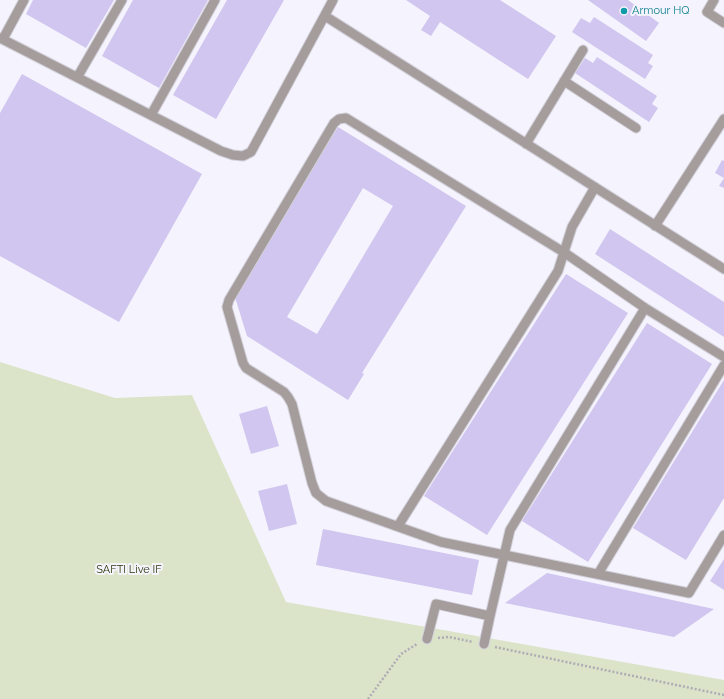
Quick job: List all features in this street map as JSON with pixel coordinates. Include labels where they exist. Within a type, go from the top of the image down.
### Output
[{"type":"lane","points":[[24,0],[1,39],[78,76],[221,151],[233,155],[243,156],[251,152],[333,0]]},
{"type":"lane","points":[[78,76],[122,0]]},
{"type":"lane","points":[[151,115],[215,0]]},
{"type":"lane","points":[[714,0],[707,12],[724,23]]},
{"type":"lane","points":[[325,16],[724,269]]},
{"type":"lane","points":[[526,144],[583,50]]},
{"type":"lane","points":[[564,81],[636,128]]},
{"type":"lane","points":[[724,357],[645,308],[565,253],[346,118],[339,119],[334,123],[229,300],[227,313],[246,368],[284,392],[292,404],[312,483],[316,493],[326,501],[441,542],[689,593],[724,535]]},
{"type":"lane","points":[[655,226],[724,119]]},
{"type":"lane","points":[[398,526],[558,271],[565,253],[572,227],[595,187]]},
{"type":"lane","points":[[484,644],[510,530],[645,308]]},
{"type":"lane","points":[[598,574],[724,365]]},
{"type":"lane","points":[[427,638],[436,604],[490,616]]},
{"type":"path","points":[[368,699],[401,654],[427,638],[449,637],[724,695]]},
{"type":"green space","name":"SAFTI Live IF","points":[[0,362],[115,398],[192,395],[286,602],[724,680],[724,699],[0,699]]},
{"type":"building","points":[[33,0],[114,0],[86,48],[26,14]]},
{"type":"building","points":[[133,0],[208,0],[159,88],[102,56]]},
{"type":"building","points":[[227,0],[284,0],[216,119],[173,95]]},
{"type":"building","points":[[406,0],[500,0],[556,36],[528,79],[440,22],[431,36],[421,30],[430,16]]},
{"type":"building","name":"Armour HQ","points":[[588,0],[628,0],[659,23],[646,41]]},
{"type":"building","points":[[594,17],[653,55],[648,63],[653,66],[645,79],[572,32],[581,18],[590,23]]},
{"type":"building","points":[[597,57],[657,96],[652,104],[658,108],[649,122],[575,73],[585,58],[593,63]]},
{"type":"building","points":[[22,74],[202,174],[119,322],[0,256],[0,113]]},
{"type":"building","points":[[338,127],[466,206],[362,373],[364,374],[348,400],[247,336],[234,294]],"holes":[[[363,188],[393,206],[317,334],[287,317]]]},
{"type":"building","points":[[722,160],[724,161],[724,178],[715,173]]},
{"type":"building","points":[[724,178],[724,188],[719,186]]},
{"type":"building","points":[[610,229],[724,302],[724,337],[595,254]]},
{"type":"building","points":[[566,274],[628,313],[487,535],[424,496]]},
{"type":"building","points":[[647,323],[712,364],[588,562],[522,521]]},
{"type":"building","points":[[724,380],[724,498],[686,560],[633,528]]},
{"type":"building","points":[[267,406],[279,446],[251,454],[239,414]]},
{"type":"building","points":[[287,484],[297,524],[269,531],[258,491]]},
{"type":"building","points":[[323,529],[479,560],[472,595],[316,565]]},
{"type":"building","points":[[724,559],[724,590],[710,581]]},
{"type":"building","points":[[547,573],[714,609],[674,637],[505,603]]},
{"type":"place","name":"Armour HQ","points":[[624,11]]}]
